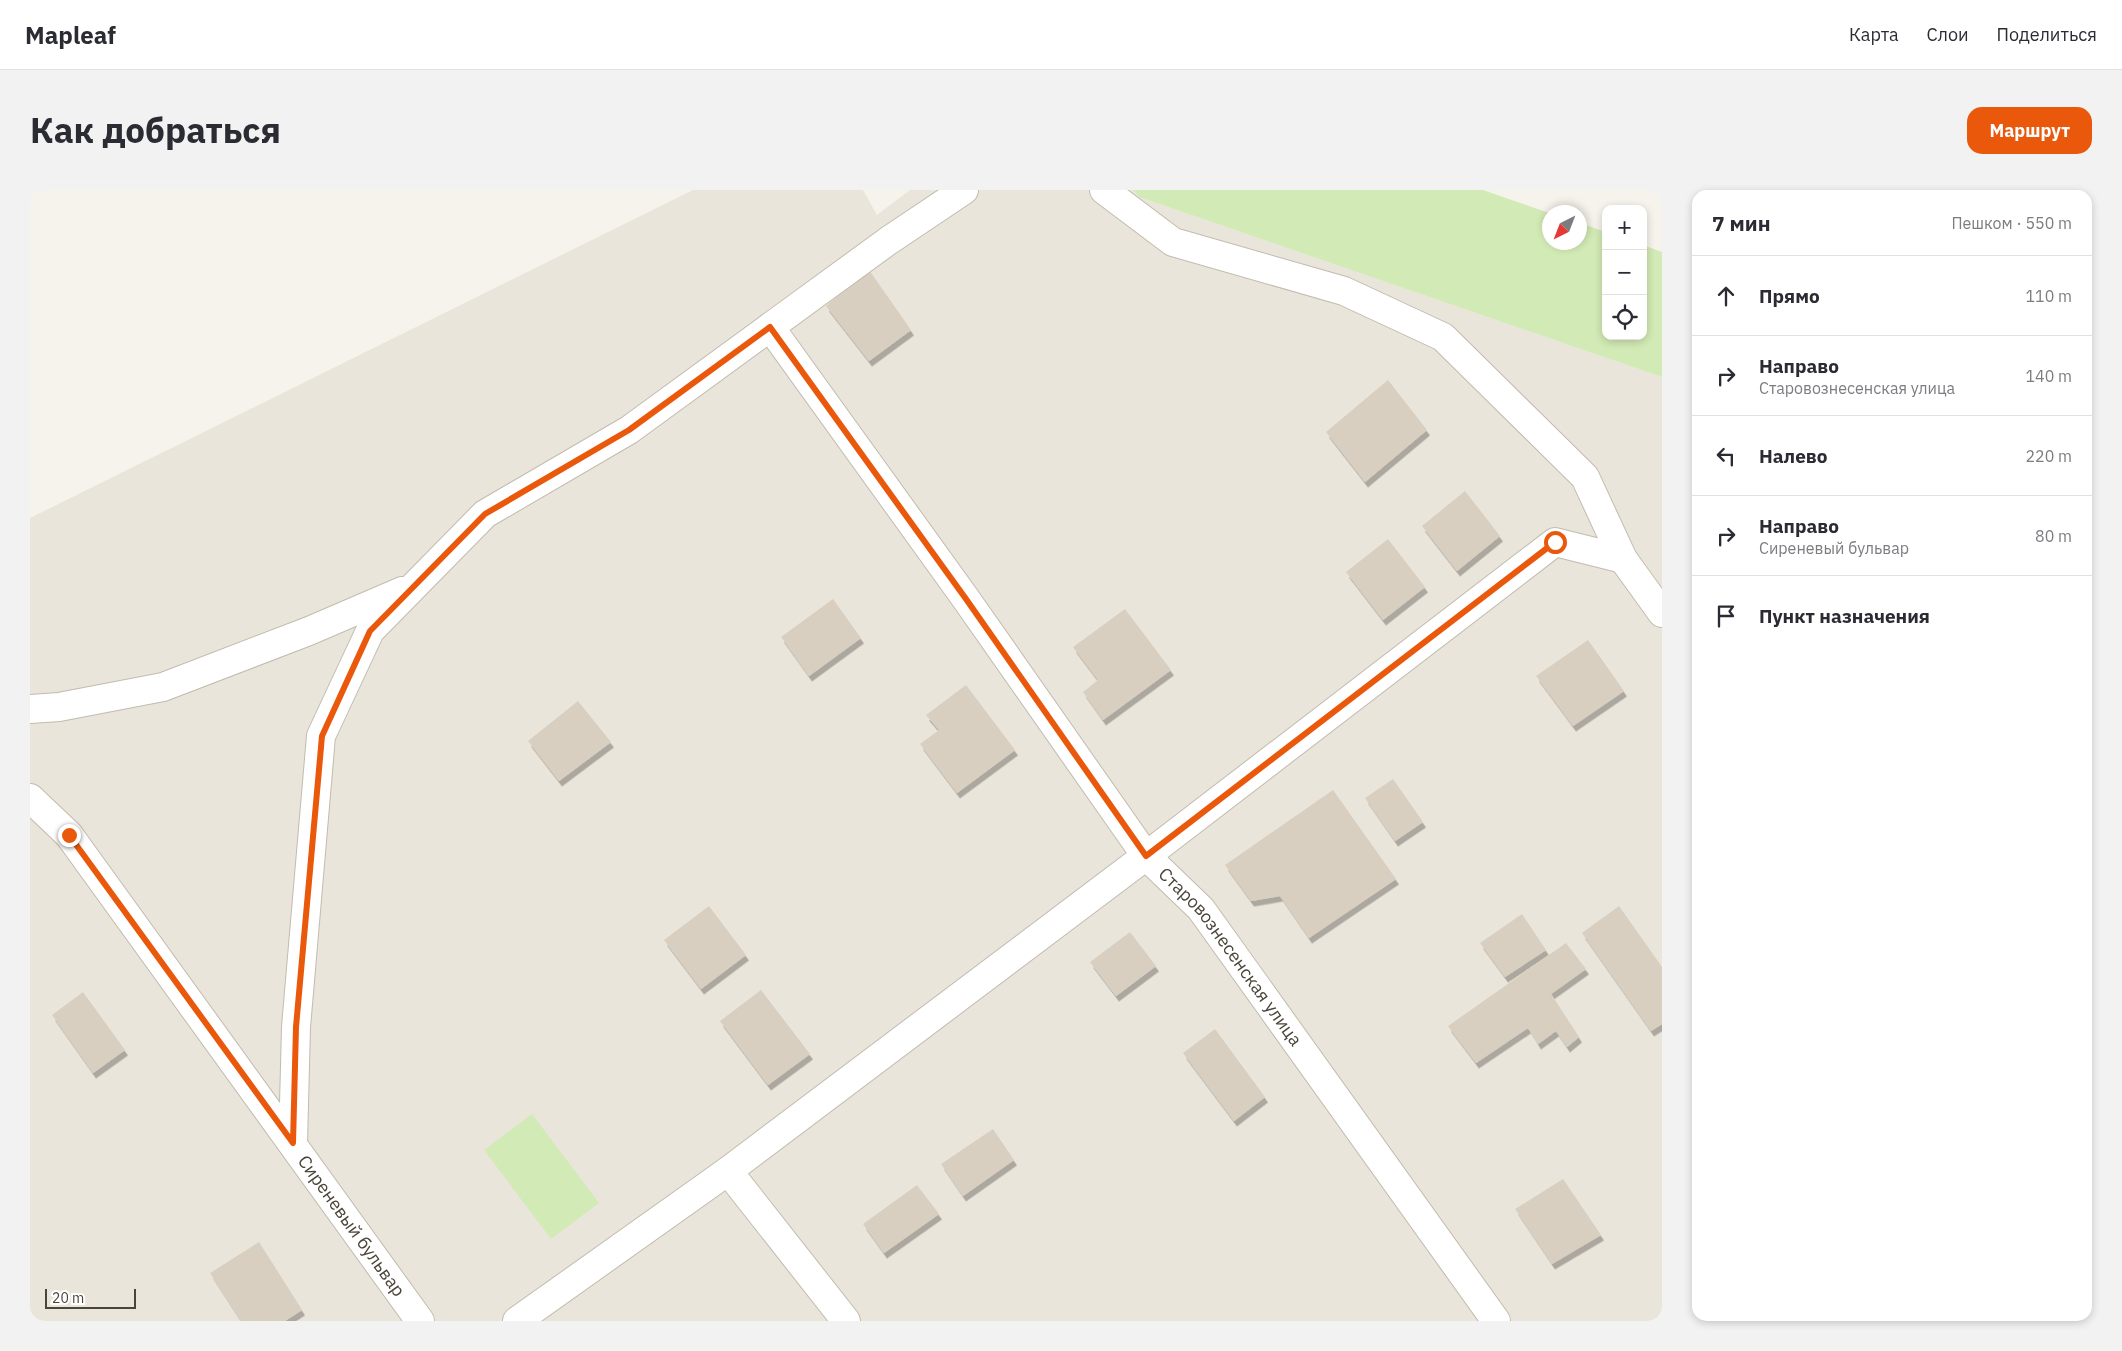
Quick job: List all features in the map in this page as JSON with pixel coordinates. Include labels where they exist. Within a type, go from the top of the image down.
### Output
[{"type":"street","points":[[293,1143],[296,1027],[322,736],[370,631],[485,514],[629,430],[888,241],[964,190]]},
{"type":"street","points":[[1104,190],[1173,242],[1344,291],[1443,337],[1585,477],[1622,559],[1662,613]]},
{"type":"street","name":"Старовознесенская улица","points":[[770,327],[966,599],[1146,856],[1202,909],[1496,1321]]},
{"type":"street","points":[[517,1321],[728,1171],[1146,856],[1555,542],[1622,559]]},
{"type":"street","points":[[30,709],[59,707],[163,687],[309,631],[415,586]]},
{"type":"street","name":"Сиреневый бульвар","points":[[30,798],[69,835],[420,1321]]},
{"type":"street","points":[[728,1171],[846,1321]]},
{"type":"shaded area","points":[[693,190],[863,190],[877,215],[910,190],[1134,190],[1139,197],[1662,377],[1662,1321],[30,1321],[30,518]]},
{"type":"green space","points":[[1134,190],[1483,190],[1542,211],[1542,250],[1587,250],[1587,225],[1602,231],[1602,340],[1647,340],[1647,246],[1662,252],[1662,377],[1139,197]]},
{"type":"green space","points":[[532,1114],[599,1203],[551,1239],[484,1150]]},
{"type":"building","points":[[869,270],[911,330],[869,361],[826,306]]},
{"type":"building","points":[[1388,380],[1427,430],[1365,482],[1326,432]]},
{"type":"building","points":[[1465,491],[1500,536],[1457,571],[1422,526]]},
{"type":"building","points":[[1388,539],[1425,587],[1383,620],[1346,572]]},
{"type":"building","points":[[833,599],[861,638],[809,676],[781,637]]},
{"type":"building","points":[[1125,609],[1171,670],[1103,720],[1083,692],[1098,680],[1073,647]]},
{"type":"building","points":[[1588,640],[1624,691],[1573,726],[1536,676]]},
{"type":"building","points":[[966,685],[1015,750],[957,793],[920,744],[939,730],[926,715]]},
{"type":"building","points":[[578,701],[611,742],[559,781],[528,741]]},
{"type":"building","points":[[1393,779],[1423,822],[1395,841],[1365,798]]},
{"type":"building","points":[[1333,790],[1396,879],[1309,938],[1280,896],[1251,901],[1225,865]]},
{"type":"building","points":[[709,906],[746,955],[701,989],[664,940]]},
{"type":"building","points":[[1619,906],[1662,967],[1662,1024],[1651,1031],[1582,933]]},
{"type":"building","points":[[1522,914],[1546,950],[1505,977],[1480,943]]},
{"type":"building","points":[[1130,932],[1156,966],[1116,996],[1090,962]]},
{"type":"building","points":[[1566,943],[1586,969],[1551,994],[1579,1037],[1567,1047],[1556,1031],[1538,1044],[1528,1028],[1476,1063],[1448,1026]]},
{"type":"building","points":[[761,990],[810,1054],[768,1085],[720,1021]]},
{"type":"building","points":[[83,992],[125,1050],[93,1073],[52,1015]]},
{"type":"building","points":[[1215,1029],[1265,1097],[1234,1121],[1183,1053]]},
{"type":"building","points":[[993,1129],[1014,1160],[963,1196],[941,1164]]},
{"type":"building","points":[[1563,1179],[1601,1235],[1552,1264],[1515,1209]]},
{"type":"building","points":[[917,1185],[939,1214],[884,1253],[863,1224]]},
{"type":"building","points":[[259,1242],[302,1310],[285,1321],[241,1321],[210,1273]]},
{"type":"route","points":[[69,835],[293,1143],[296,1027],[322,736],[370,631],[485,514],[629,430],[770,327],[966,599],[1146,856],[1555,542]]}]
